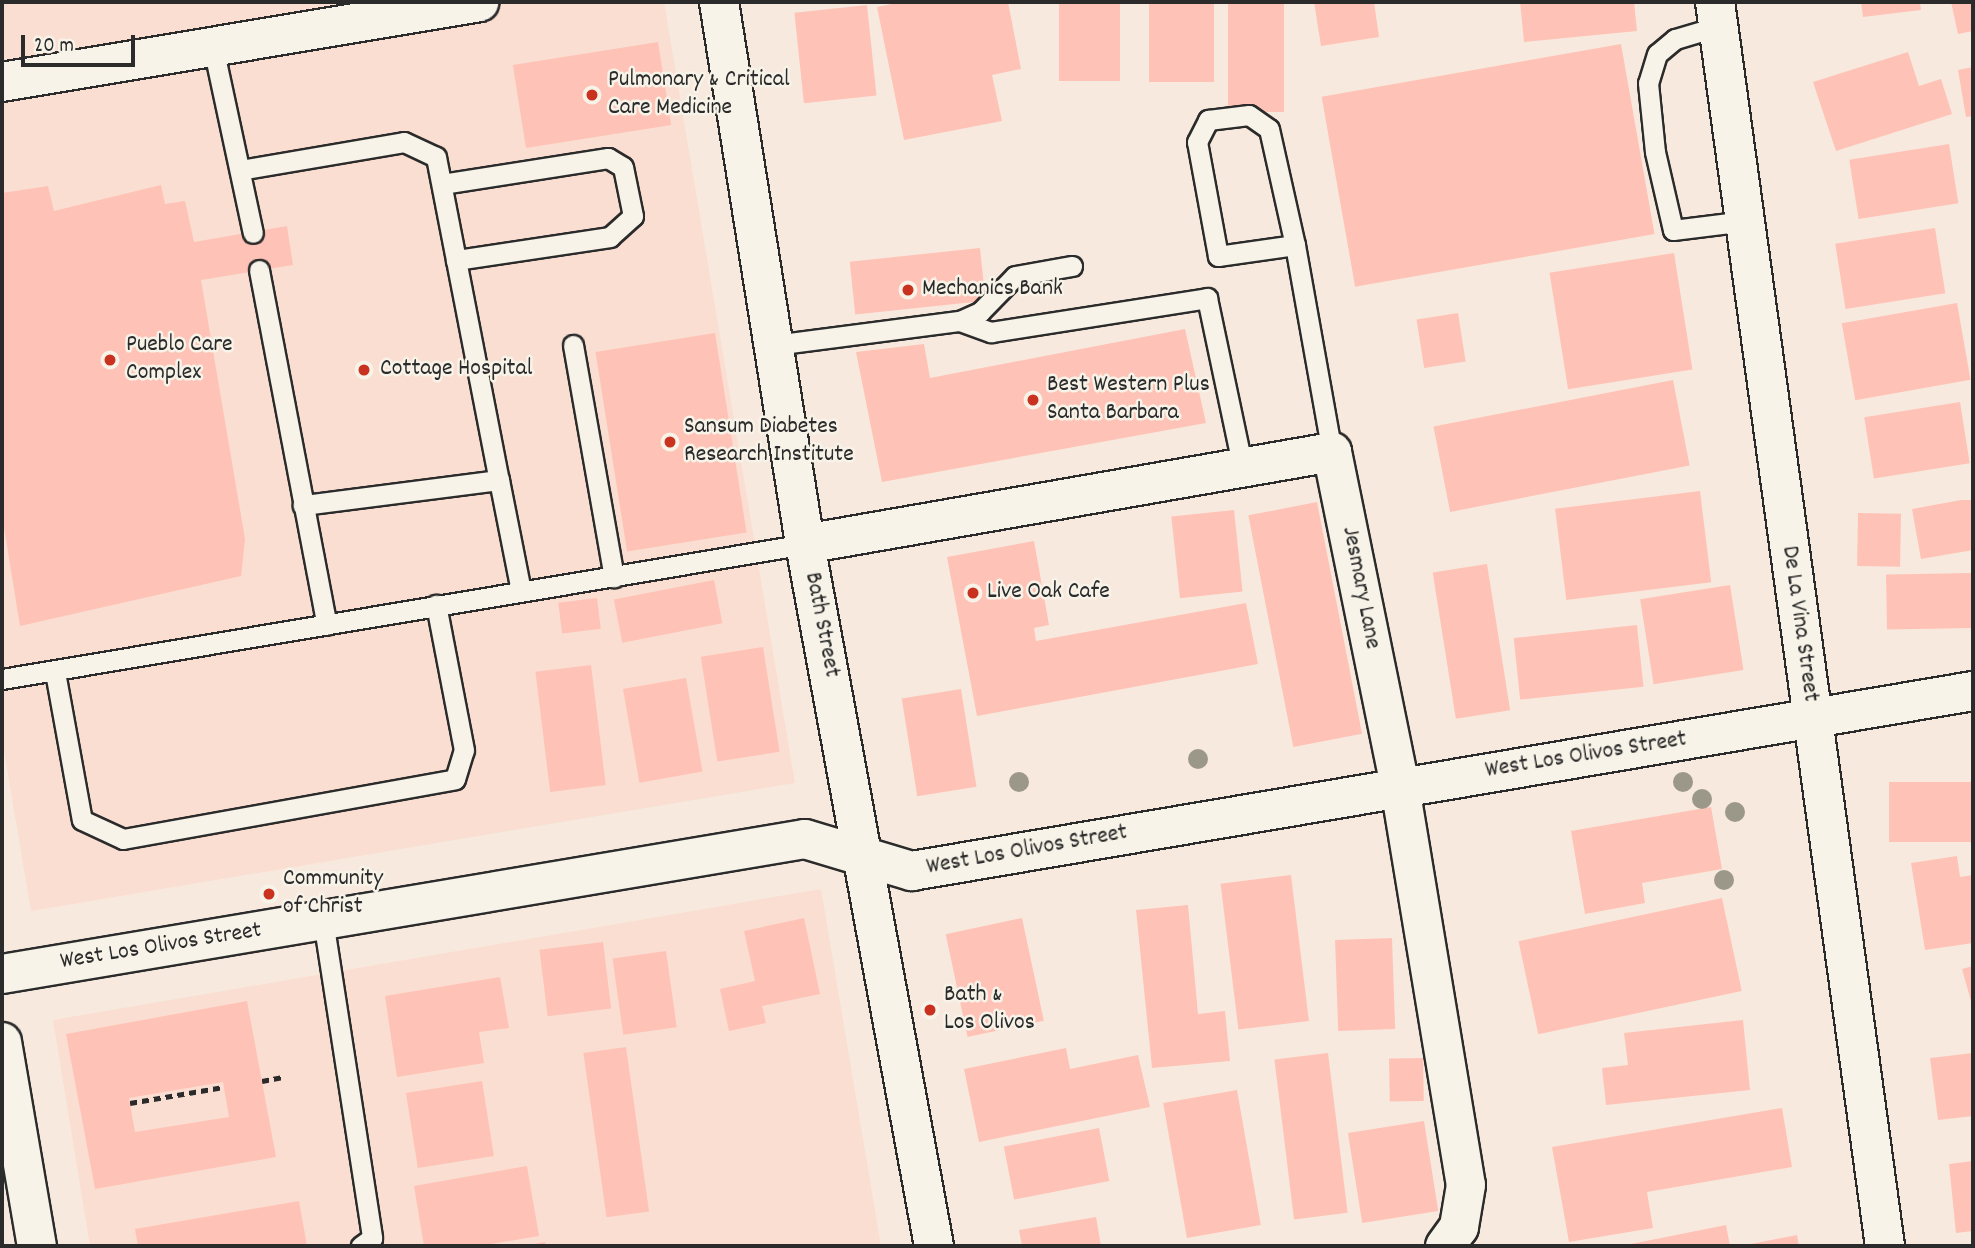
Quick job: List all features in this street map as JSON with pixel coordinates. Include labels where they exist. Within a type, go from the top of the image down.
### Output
[{"type":"street","points":[[2,82],[479,2]]},
{"type":"street","name":"Bath Street","points":[[719,2],[805,544],[934,1246]]},
{"type":"street","name":"De La Vina Street","points":[[1717,14],[1885,1246]]},
{"type":"street","points":[[805,544],[1243,470],[1332,452]]},
{"type":"street","name":"Jesmary Lane","points":[[1332,452],[1400,787],[1466,1185],[1459,1227],[1445,1246]]},
{"type":"street","name":"West Los Olivos Street","points":[[2,974],[805,839],[864,854],[912,871],[1973,691]]},
{"type":"street","points":[[2,1042],[37,1246]]},
{"type":"lane","points":[[1717,14],[1675,39],[1657,54],[1648,83],[1655,152],[1673,230],[1745,221]]},
{"type":"lane","points":[[213,47],[253,233]]},
{"type":"lane","points":[[1295,245],[1218,256],[1197,142],[1208,121],[1249,115],[1269,128],[1295,245],[1332,452]]},
{"type":"lane","points":[[240,170],[404,142],[436,158],[521,592]]},
{"type":"lane","points":[[442,184],[608,158],[623,167],[633,216],[610,237],[456,260]]},
{"type":"lane","points":[[774,345],[960,321],[980,312],[1014,276],[1072,266]]},
{"type":"lane","points":[[259,270],[327,625]]},
{"type":"lane","points":[[960,321],[991,332],[1207,298],[1243,470]]},
{"type":"lane","points":[[573,345],[614,577]]},
{"type":"lane","points":[[303,505],[499,480]]},
{"type":"lane","points":[[2,680],[805,544]]},
{"type":"lane","points":[[55,672],[82,820],[122,839],[455,779],[464,750],[436,605]]},
{"type":"lane","points":[[323,920],[366,1242]]},
{"type":"path","points":[[262,1081],[282,1077]]},
{"type":"path","points":[[130,1103],[224,1087]]},
{"type":"shaded area","name":"Cottage Hospital","points":[[2,2],[664,2],[795,783],[31,911],[2,739]]},
{"type":"shaded area","points":[[821,889],[881,1246],[90,1246],[53,1020]]},
{"type":"building","points":[[901,2],[1008,2],[1021,69],[992,75],[1002,121],[904,140],[877,7]]},
{"type":"building","points":[[1059,2],[1120,2],[1120,81],[1059,81]]},
{"type":"building","points":[[1149,2],[1214,2],[1214,82],[1149,82]]},
{"type":"building","points":[[1228,2],[1284,2],[1284,112],[1228,112]]},
{"type":"building","points":[[1314,2],[1374,2],[1379,37],[1321,46]]},
{"type":"building","points":[[1520,2],[1634,2],[1637,31],[1524,42]]},
{"type":"building","points":[[1861,2],[1920,2],[1921,10],[1863,17]]},
{"type":"building","points":[[1951,2],[1973,2],[1973,31],[1958,34]]},
{"type":"building","points":[[867,5],[877,96],[804,103],[794,13]]},
{"type":"building","name":"Pulmonary & Critical Care Medicine","points":[[658,42],[671,125],[526,148],[513,65]]},
{"type":"building","points":[[1621,44],[1655,234],[1355,287],[1322,97]]},
{"type":"building","points":[[1908,52],[1919,86],[1941,79],[1952,114],[1836,151],[1813,82]]},
{"type":"building","points":[[1973,67],[1973,116],[1966,117],[1958,70]]},
{"type":"building","points":[[1949,144],[1958,203],[1859,219],[1849,160]]},
{"type":"building","points":[[161,185],[165,204],[185,201],[194,242],[287,226],[293,265],[201,280],[245,539],[241,576],[20,626],[2,515],[2,193],[48,186],[54,211]]},
{"type":"building","points":[[1935,228],[1945,293],[1846,309],[1835,244]]},
{"type":"building","points":[[980,248],[986,301],[855,314],[850,262]]},
{"type":"building","points":[[1674,253],[1692,370],[1568,389],[1550,273]]},
{"type":"building","points":[[1957,303],[1971,380],[1855,400],[1842,323]]},
{"type":"building","points":[[1458,313],[1466,361],[1424,368],[1417,320]]},
{"type":"building","name":"Best Western Plus Santa Barbara","points":[[1185,329],[1206,423],[882,482],[856,352],[924,344],[930,378]]},
{"type":"building","name":"Sansum Diabetes Research Institute","points":[[715,333],[747,533],[627,551],[595,352]]},
{"type":"building","points":[[1673,380],[1690,465],[1450,512],[1433,427]]},
{"type":"building","points":[[1960,402],[1970,463],[1874,478],[1864,417]]},
{"type":"building","points":[[1700,491],[1711,582],[1566,600],[1555,509]]},
{"type":"building","points":[[1973,500],[1973,550],[1921,559],[1912,509]]},
{"type":"building","points":[[1317,502],[1362,734],[1293,747],[1248,515]]},
{"type":"building","points":[[1234,510],[1243,592],[1180,598],[1171,517]]},
{"type":"building","points":[[1858,513],[1901,514],[1900,567],[1857,566]]},
{"type":"building","points":[[1034,541],[1049,625],[1034,628],[1036,641],[1246,603],[1258,664],[977,716],[947,557]]},
{"type":"building","points":[[1487,564],[1510,710],[1456,719],[1433,573]]},
{"type":"building","points":[[1972,573],[1973,628],[1887,629],[1886,575]]},
{"type":"building","points":[[714,580],[722,623],[622,643],[614,599]]},
{"type":"building","points":[[1730,585],[1743,670],[1654,684],[1640,599]]},
{"type":"building","points":[[597,598],[601,629],[562,634],[558,603]]},
{"type":"building","points":[[1637,625],[1643,687],[1520,700],[1514,638]]},
{"type":"building","points":[[763,647],[780,752],[717,762],[701,657]]},
{"type":"building","points":[[591,665],[606,785],[550,792],[535,672]]},
{"type":"building","points":[[686,678],[702,772],[639,783],[623,689]]},
{"type":"building","points":[[961,689],[976,787],[917,796],[902,698]]},
{"type":"building","points":[[1889,782],[1973,782],[1973,842],[1889,842]]},
{"type":"building","points":[[1711,807],[1722,869],[1642,883],[1645,903],[1585,914],[1571,831]]},
{"type":"building","points":[[1957,856],[1960,877],[1973,875],[1973,943],[1925,950],[1911,863]]},
{"type":"building","points":[[1291,875],[1309,1021],[1238,1030],[1221,884]]},
{"type":"building","points":[[1722,898],[1742,991],[1538,1034],[1519,941]]},
{"type":"building","points":[[1188,905],[1198,1014],[1225,1011],[1230,1061],[1152,1068],[1136,910]]},
{"type":"building","points":[[804,918],[820,994],[762,1006],[766,1023],[729,1031],[720,989],[755,981],[744,931]]},
{"type":"building","points":[[1022,918],[1044,1021],[968,1037],[946,934]]},
{"type":"building","points":[[1392,938],[1395,1029],[1338,1031],[1335,940]]},
{"type":"building","points":[[603,942],[611,1009],[548,1016],[539,950]]},
{"type":"building","points":[[666,951],[677,1027],[623,1035],[613,959]]},
{"type":"building","points":[[1973,966],[1973,1005],[1972,1005],[1962,969]]},
{"type":"building","points":[[500,977],[509,1028],[479,1032],[484,1063],[397,1077],[385,996]]},
{"type":"building","points":[[247,1001],[276,1157],[95,1189],[66,1034]],"holes":[[[223,1082],[229,1117],[135,1132],[129,1098]]]},
{"type":"building","points":[[1743,1020],[1750,1090],[1606,1105],[1602,1068],[1628,1065],[1624,1033]]},
{"type":"building","points":[[626,1047],[649,1211],[607,1217],[583,1053]]},
{"type":"building","points":[[1066,1048],[1070,1069],[1138,1055],[1150,1107],[979,1142],[964,1069]]},
{"type":"building","points":[[1328,1053],[1348,1213],[1294,1219],[1274,1060]]},
{"type":"building","points":[[1973,1053],[1973,1116],[1938,1120],[1930,1058]]},
{"type":"building","points":[[1423,1058],[1424,1101],[1390,1102],[1389,1059]]},
{"type":"building","points":[[482,1081],[494,1156],[418,1168],[406,1093]]},
{"type":"building","points":[[1237,1090],[1261,1225],[1187,1238],[1163,1103]]},
{"type":"building","points":[[1782,1108],[1792,1167],[1647,1192],[1653,1228],[1569,1242],[1552,1147]]},
{"type":"building","points":[[1424,1121],[1438,1211],[1362,1223],[1348,1133]]},
{"type":"building","points":[[1099,1128],[1109,1181],[1014,1200],[1004,1147]]},
{"type":"building","points":[[1973,1161],[1973,1231],[1956,1233],[1949,1164]]},
{"type":"building","points":[[527,1166],[539,1236],[479,1246],[424,1246],[414,1186]]},
{"type":"building","points":[[299,1201],[307,1246],[138,1246],[135,1229]]},
{"type":"building","points":[[1096,1217],[1101,1246],[1022,1246],[1019,1230]]},
{"type":"building","points":[[1726,1225],[1730,1246],[1626,1246],[1626,1245]]},
{"type":"building","points":[[1797,1235],[1799,1246],[1746,1246],[1746,1245]]},
{"type":"building","points":[[545,1242],[546,1246],[528,1246],[528,1245]]},
{"type":"place","name":"Pulmonary & Critical Care Medicine","points":[[592,95]]},
{"type":"place","name":"Mechanics Bank","points":[[908,290]]},
{"type":"place","name":"Pueblo Care Complex","points":[[110,360]]},
{"type":"place","name":"Cottage Hospital","points":[[364,370]]},
{"type":"place","name":"Best Western Plus Santa Barbara","points":[[1033,400]]},
{"type":"place","name":"Sansum Diabetes Research Institute","points":[[670,442]]},
{"type":"place","name":"Live Oak Cafe","points":[[973,593]]},
{"type":"place","name":"Community of Christ","points":[[269,894]]},
{"type":"place","name":"Bath & Los Olivos","points":[[930,1010]]}]
